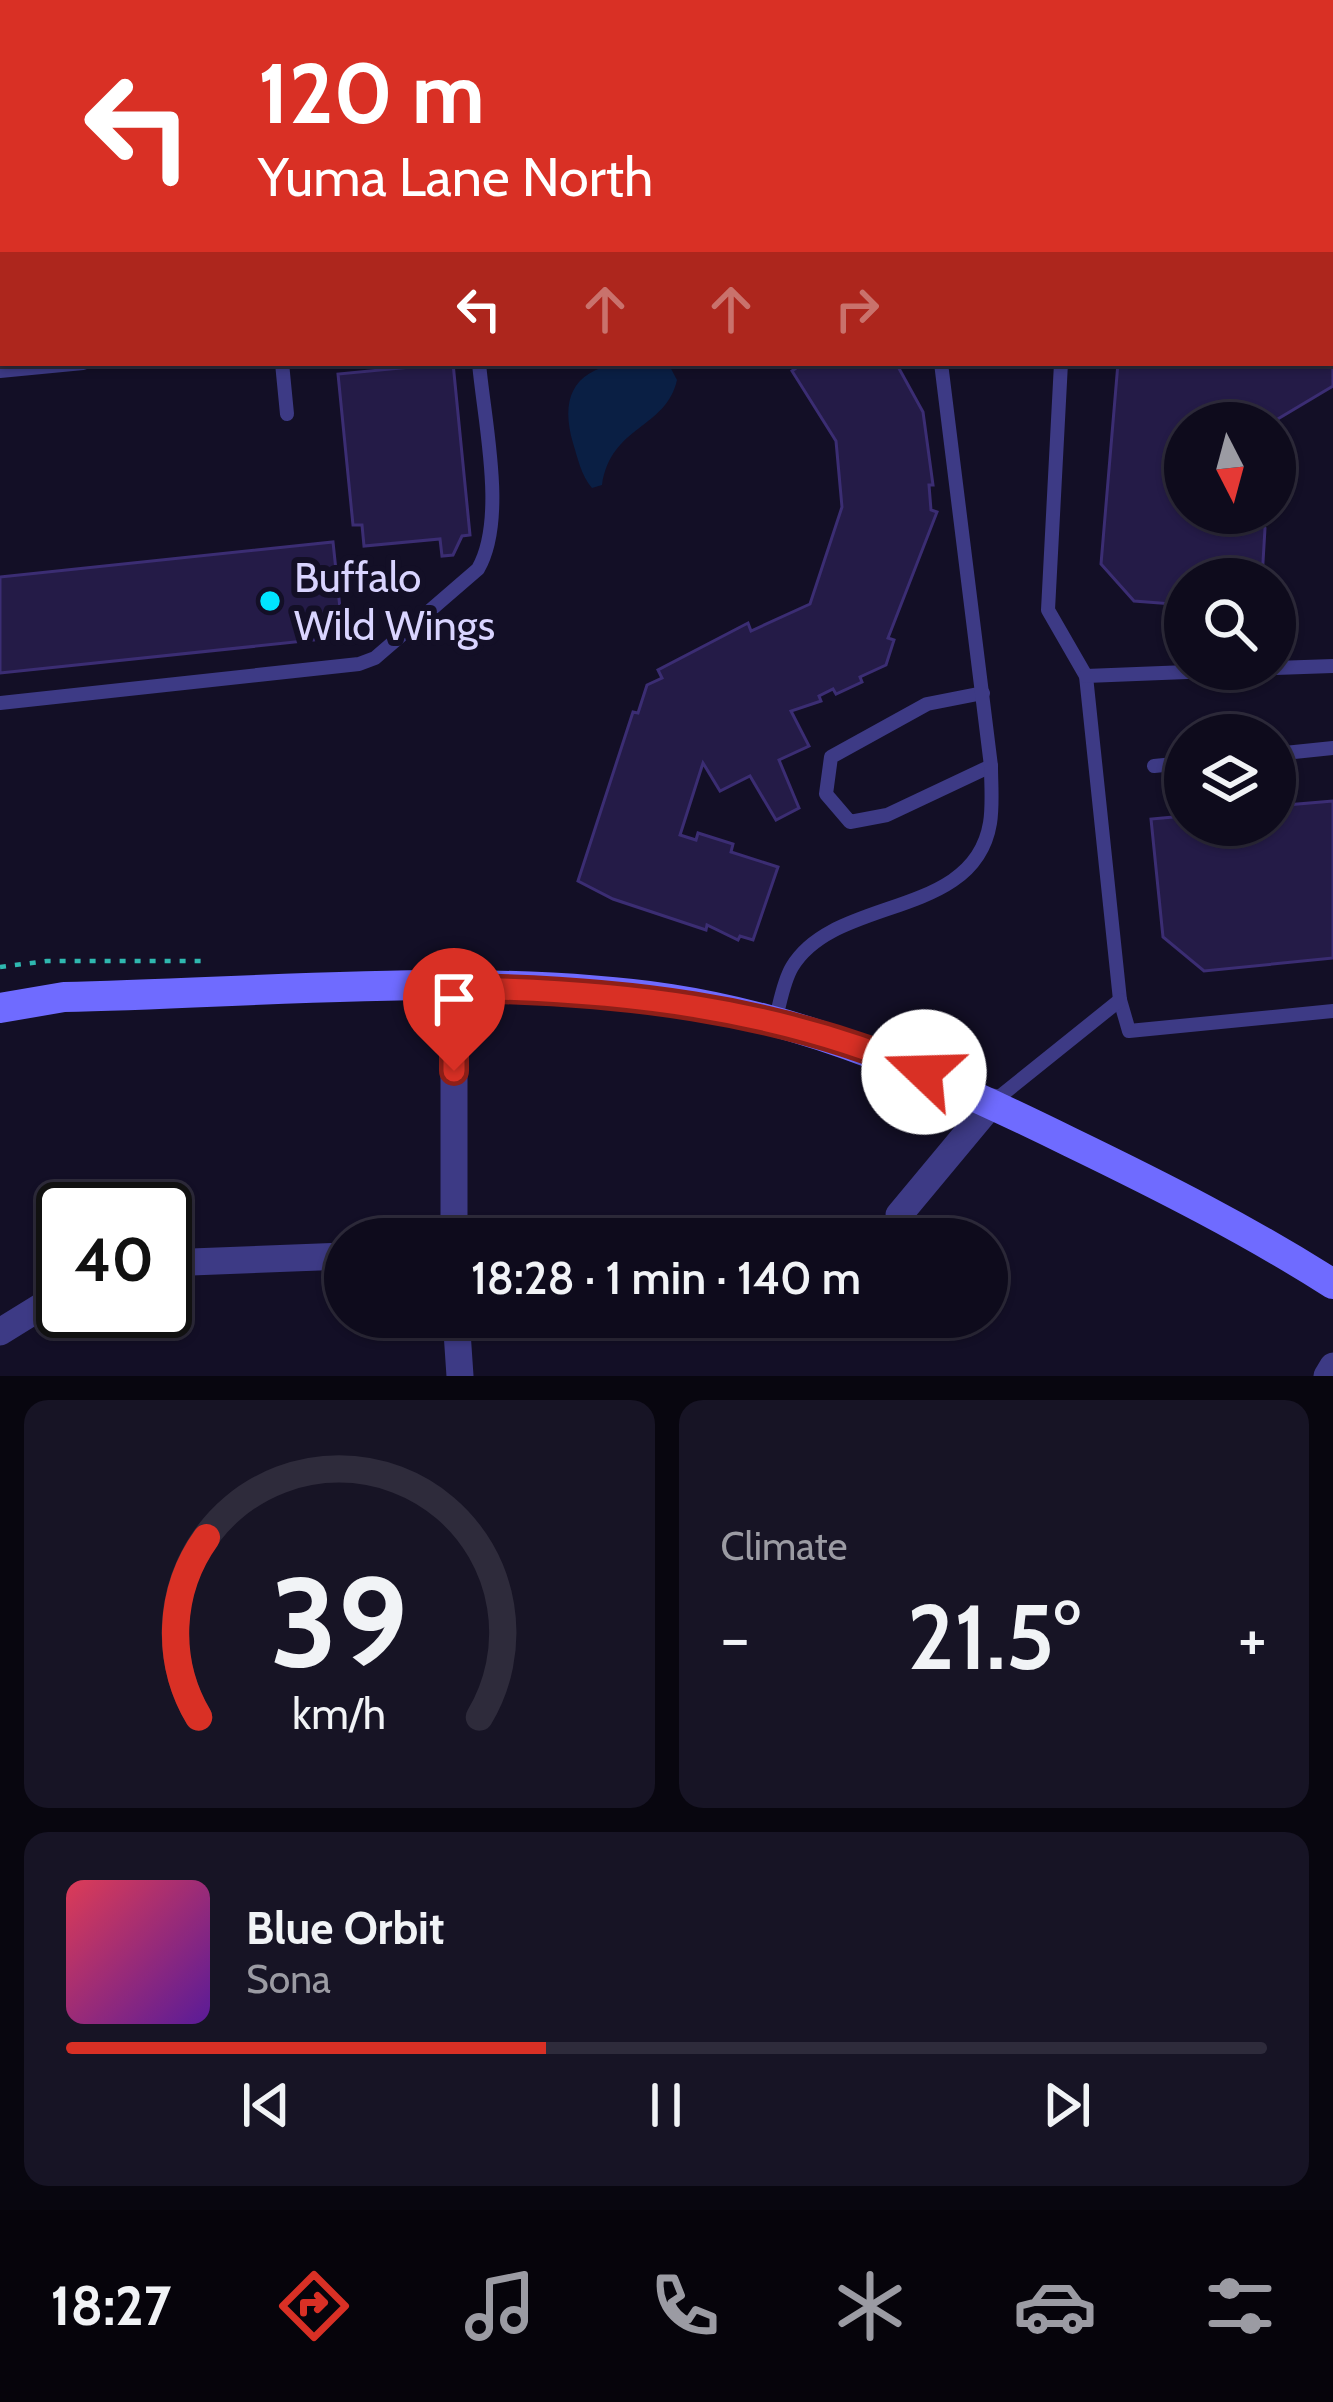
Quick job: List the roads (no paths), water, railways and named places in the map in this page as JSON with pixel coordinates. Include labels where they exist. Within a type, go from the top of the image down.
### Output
[{"type":"street","points":[[454,988],[454,1218]]},
{"type":"street","points":[[0,1008],[64,997],[454,988],[670,999],[775,1021],[890,1057],[993,1102],[1243,1227],[1333,1284]]},
{"type":"street","points":[[899,1215],[993,1102]]},
{"type":"street","points":[[192,1262],[324,1257]]},
{"type":"street","points":[[0,1332],[36,1310]]},
{"type":"street","points":[[457,1338],[460,1376]]},
{"type":"street","points":[[1327,1376],[1333,1366]]},
{"type":"lane","points":[[0,371],[52,366]]},
{"type":"lane","points":[[282,366],[287,414]]},
{"type":"lane","points":[[0,703],[375,658],[478,569],[487,553],[493,526],[479,366]]},
{"type":"lane","points":[[775,1021],[790,969],[806,950],[831,932],[931,892],[961,873],[990,825],[991,766],[941,366]]},
{"type":"lane","points":[[1061,366],[1048,610],[1086,676],[1120,1000],[1130,1031],[1333,1011]]},
{"type":"lane","points":[[1296,667],[1333,666]]},
{"type":"lane","points":[[1086,676],[1164,673]]},
{"type":"lane","points":[[983,693],[927,704],[831,757],[826,794],[850,822],[887,815],[991,766]]},
{"type":"lane","points":[[1296,752],[1333,748]]},
{"type":"lane","points":[[1154,766],[1164,765]]},
{"type":"lane","points":[[993,1102],[1120,1000]]},
{"type":"water","points":[[670,366],[677,380],[662,409],[616,450],[602,485],[592,488],[582,472],[568,414],[580,381],[601,368]]},
{"type":"place","name":"Buffalo Wild Wings","points":[[270,601]]}]
